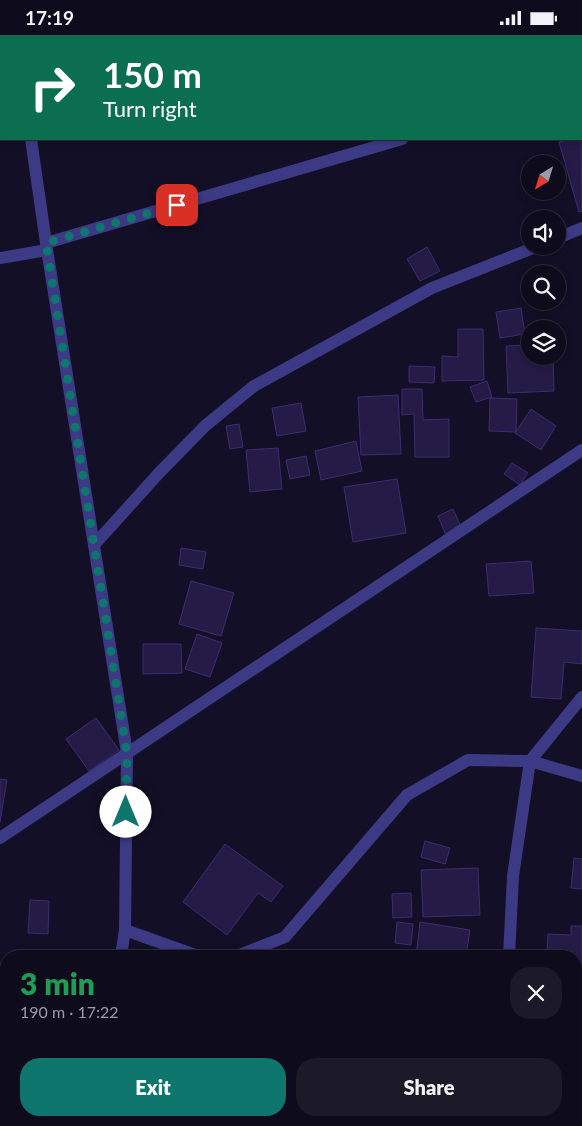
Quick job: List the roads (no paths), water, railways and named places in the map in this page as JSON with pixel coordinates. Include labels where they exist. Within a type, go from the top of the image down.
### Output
[{"type":"street","points":[[31,140],[127,753],[125,931],[122,950]]},
{"type":"street","points":[[0,258],[47,247],[399,140]]},
{"type":"street","points":[[566,235],[582,229]]},
{"type":"street","points":[[94,545],[159,473],[205,426],[254,386],[432,288],[521,253]]},
{"type":"street","points":[[0,838],[582,450]]},
{"type":"street","points":[[509,950],[513,876],[530,761],[582,697]]},
{"type":"street","points":[[252,950],[285,937],[407,795],[468,760],[530,761],[582,776]]},
{"type":"street","points":[[125,931],[180,950]]}]
